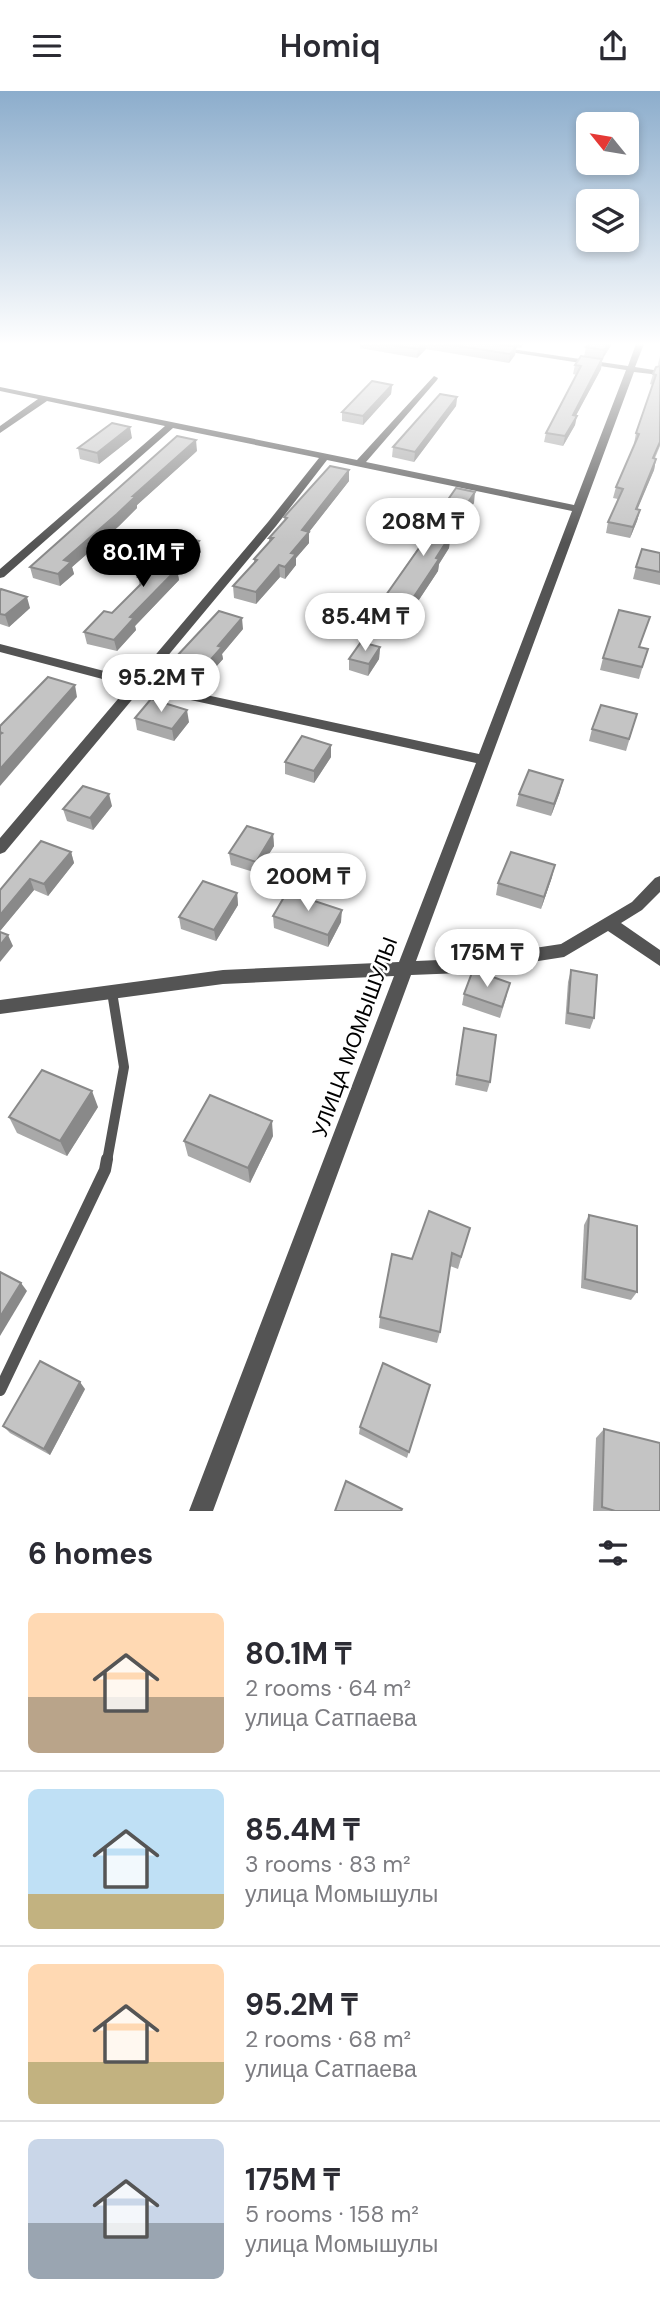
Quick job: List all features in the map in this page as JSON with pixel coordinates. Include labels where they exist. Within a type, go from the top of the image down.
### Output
[{"type":"street","points":[[0,430],[28,410]]},
{"type":"street","points":[[108,410],[578,509]]},
{"type":"street","points":[[361,462],[406,410]]},
{"type":"street","name":"УЛИЦА МОМЫШУЛЫ","points":[[201,1511],[402,970],[615,410]]},
{"type":"street","points":[[0,575],[173,423]]},
{"type":"street","points":[[0,848],[272,524],[326,455]]},
{"type":"street","points":[[0,648],[137,684],[483,759]]},
{"type":"street","points":[[0,1007],[223,977],[462,967],[564,950],[637,906],[660,882]]},
{"type":"street","points":[[610,923],[660,959]]},
{"type":"lane","points":[[0,1391],[105,1170],[124,1067],[113,992]]},
{"type":"building","points":[[344,410],[368,410],[363,416],[342,412]]},
{"type":"building","points":[[426,410],[447,410],[415,452],[393,447]]},
{"type":"building","points":[[558,410],[575,410],[573,415],[577,416],[565,436],[546,433]]},
{"type":"building","points":[[644,410],[660,410],[660,442],[636,509],[640,510],[633,527],[608,522],[623,489],[616,487],[639,434],[636,433]]},
{"type":"building","points":[[112,423],[130,427],[97,453],[78,448]]},
{"type":"building","points":[[177,436],[196,440],[64,560],[71,562],[58,574],[30,567]]},
{"type":"building","points":[[330,466],[349,470],[302,530],[309,532],[291,553],[296,554],[285,567],[279,565],[256,592],[233,586],[257,560],[254,559],[287,518],[284,517]]},
{"type":"building","points":[[456,488],[475,492],[446,535],[450,536],[436,558],[439,559],[397,622],[372,615],[424,541],[433,525],[427,524]]},
{"type":"building","points":[[176,535],[199,541],[172,567],[177,569],[130,617],[134,618],[114,640],[84,632],[104,611],[112,613],[146,579],[138,577],[161,555],[157,554]]},
{"type":"building","points":[[642,549],[660,553],[660,572],[636,567]]},
{"type":"building","points":[[1,589],[27,597],[5,615],[0,614]]},
{"type":"building","points":[[619,610],[650,617],[639,647],[648,649],[642,667],[603,658]]},
{"type":"building","points":[[219,611],[242,618],[205,666],[175,658]]},
{"type":"building","points":[[361,642],[380,647],[369,664],[349,659]]},
{"type":"building","points":[[48,677],[75,685],[0,769],[0,726]]},
{"type":"building","points":[[151,699],[187,710],[172,729],[135,718]]},
{"type":"building","points":[[601,705],[637,714],[629,739],[592,729]]},
{"type":"building","points":[[302,736],[331,745],[314,771],[285,762]]},
{"type":"building","points":[[529,770],[563,780],[554,804],[519,794]]},
{"type":"building","points":[[83,786],[109,794],[90,818],[63,809]]},
{"type":"building","points":[[247,826],[273,834],[256,862],[229,853]]},
{"type":"building","points":[[41,841],[71,852],[44,884],[30,879],[0,915],[0,890]]},
{"type":"building","points":[[511,852],[555,865],[544,897],[498,883]]},
{"type":"building","points":[[203,881],[237,893],[214,930],[179,917]]},
{"type":"building","points":[[287,892],[342,910],[328,935],[273,916]]},
{"type":"building","points":[[0,932],[8,935],[0,945]]},
{"type":"building","points":[[473,970],[510,983],[502,1007],[464,994]]},
{"type":"building","points":[[571,970],[597,975],[594,1018],[568,1013]]},
{"type":"building","points":[[464,1028],[496,1035],[490,1082],[457,1075]]},
{"type":"building","points":[[42,1070],[92,1091],[60,1141],[9,1117]]},
{"type":"building","points":[[210,1095],[272,1121],[248,1168],[184,1141]]},
{"type":"building","points":[[429,1211],[470,1228],[461,1257],[452,1253],[440,1332],[380,1317],[392,1254],[412,1259]]},
{"type":"building","points":[[589,1215],[637,1226],[637,1292],[585,1279]]},
{"type":"building","points":[[0,1272],[21,1283],[0,1317]]},
{"type":"building","points":[[40,1361],[80,1382],[44,1449],[3,1426]]},
{"type":"building","points":[[383,1363],[430,1385],[409,1452],[360,1427]]},
{"type":"building","points":[[604,1429],[660,1443],[660,1511],[615,1511],[602,1507]]},
{"type":"building","points":[[346,1481],[402,1509],[401,1511],[335,1511]]}]
